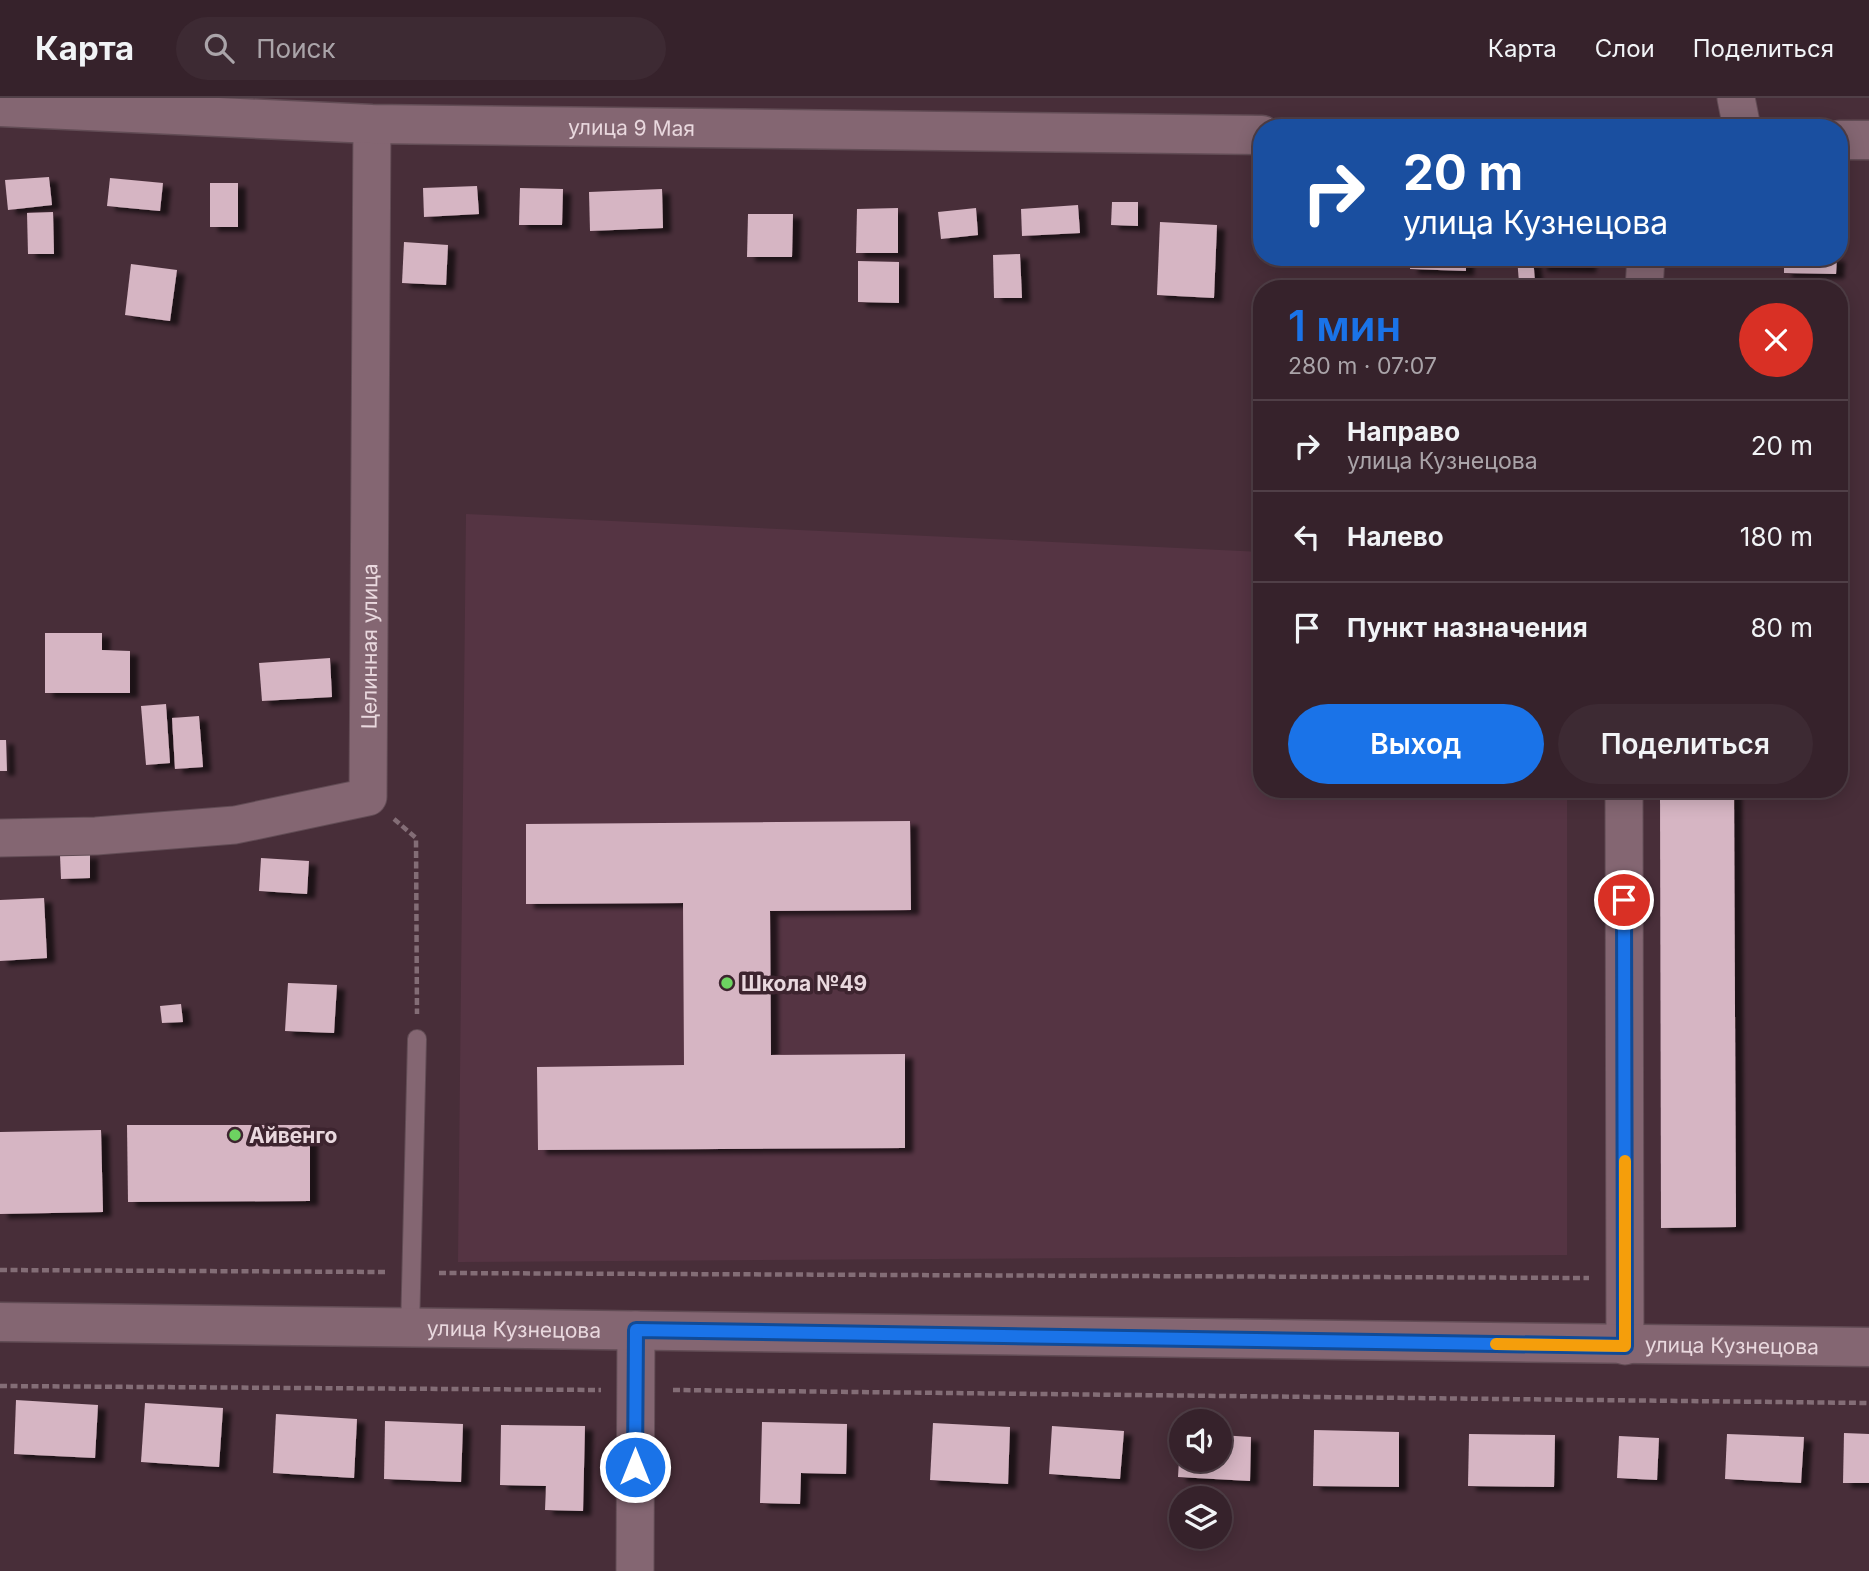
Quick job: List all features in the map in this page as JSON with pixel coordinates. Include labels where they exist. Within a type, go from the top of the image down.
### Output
[{"type":"street","points":[[1736,98],[1740,119]]},
{"type":"street","name":"улица 9 Мая","points":[[0,107],[372,124],[1253,135]]},
{"type":"street","name":"Целинная улица","points":[[368,797],[372,124]]},
{"type":"street","points":[[1848,139],[1869,140]]},
{"type":"street","points":[[0,838],[96,836],[234,825],[368,797]]},
{"type":"street","points":[[1624,798],[1625,1346]]},
{"type":"street","name":"улица Кузнецова","points":[[0,1322],[1625,1346],[1869,1347]]},
{"type":"street","points":[[635,1571],[636,1330]]},
{"type":"lane","points":[[410,1329],[417,1040]]},
{"type":"path","points":[[368,797],[416,838],[417,1040]]},
{"type":"path","points":[[0,1270],[1625,1278]]},
{"type":"path","points":[[0,1386],[1869,1403]]},
{"type":"shaded area","points":[[466,514],[1253,552],[1253,798],[1567,798],[1567,1255],[458,1262]]},
{"type":"building","points":[[49,177],[52,205],[8,210],[5,180]]},
{"type":"building","points":[[110,178],[163,183],[160,211],[107,206]]},
{"type":"building","points":[[210,183],[238,183],[238,227],[210,227]]},
{"type":"building","points":[[477,186],[479,214],[424,217],[423,188]]},
{"type":"building","points":[[520,188],[563,189],[562,225],[519,225]]},
{"type":"building","points":[[662,189],[663,228],[590,231],[589,192]]},
{"type":"building","points":[[1112,202],[1138,202],[1138,226],[1111,225]]},
{"type":"building","points":[[1078,205],[1080,233],[1022,236],[1021,209]]},
{"type":"building","points":[[898,208],[898,253],[856,253],[857,209]]},
{"type":"building","points":[[976,208],[978,235],[941,239],[938,212]]},
{"type":"building","points":[[53,212],[54,254],[28,254],[27,213]]},
{"type":"building","points":[[748,214],[793,214],[792,257],[747,257]]},
{"type":"building","points":[[1160,222],[1217,225],[1214,298],[1157,295]]},
{"type":"building","points":[[404,242],[448,245],[446,285],[402,283]]},
{"type":"building","points":[[1020,254],[1022,298],[994,298],[993,255]]},
{"type":"building","points":[[858,261],[899,262],[899,303],[858,302]]},
{"type":"building","points":[[131,264],[177,270],[170,321],[125,315]]},
{"type":"building","points":[[1410,266],[1466,266],[1466,271],[1410,269]]},
{"type":"building","points":[[1518,266],[1534,266],[1535,280],[1519,280]]},
{"type":"building","points":[[1539,266],[1588,266],[1588,268]]},
{"type":"building","points":[[1784,266],[1836,266],[1836,274],[1784,273]]},
{"type":"building","points":[[45,633],[102,633],[102,650],[130,651],[130,693],[45,693]]},
{"type":"building","points":[[330,658],[332,697],[262,701],[259,663]]},
{"type":"building","points":[[166,704],[170,763],[146,765],[141,706]]},
{"type":"building","points":[[199,716],[203,767],[175,769],[172,718]]},
{"type":"building","points":[[0,740],[6,740],[7,771],[0,771]]},
{"type":"building","points":[[1660,798],[1734,798],[1736,1227],[1661,1228]]},
{"type":"building","name":"Школа №49","points":[[910,821],[911,910],[770,911],[771,1055],[905,1054],[905,1148],[538,1150],[537,1067],[684,1065],[683,903],[526,904],[526,824]]},
{"type":"building","points":[[90,854],[90,878],[61,879],[60,855]]},
{"type":"building","points":[[261,858],[309,861],[307,894],[259,891]]},
{"type":"building","points":[[44,898],[47,958],[0,961],[0,900]]},
{"type":"building","points":[[288,983],[337,985],[334,1033],[285,1031]]},
{"type":"building","points":[[181,1004],[183,1022],[162,1023],[160,1006]]},
{"type":"building","name":"Айвенго","points":[[127,1125],[310,1125],[310,1201],[128,1202]]},
{"type":"building","points":[[101,1130],[103,1212],[0,1214],[0,1132]]},
{"type":"building","points":[[16,1400],[98,1405],[95,1458],[14,1454]]},
{"type":"building","points":[[145,1403],[223,1408],[219,1467],[141,1462]]},
{"type":"building","points":[[276,1414],[357,1419],[354,1478],[273,1473]]},
{"type":"building","points":[[385,1421],[463,1424],[461,1482],[384,1479]]},
{"type":"building","points":[[762,1422],[847,1424],[846,1474],[801,1473],[800,1504],[760,1503]]},
{"type":"building","points":[[933,1423],[1010,1427],[1008,1484],[930,1480]]},
{"type":"building","points":[[501,1425],[585,1426],[583,1511],[545,1510],[546,1486],[500,1485]]},
{"type":"building","points":[[1052,1426],[1124,1431],[1120,1479],[1049,1474]]},
{"type":"building","points":[[1314,1430],[1399,1432],[1399,1487],[1313,1486]]},
{"type":"building","points":[[1844,1433],[1869,1434],[1869,1483],[1843,1483]]},
{"type":"building","points":[[1469,1434],[1555,1435],[1554,1487],[1468,1486]]},
{"type":"building","points":[[1727,1434],[1804,1437],[1801,1483],[1725,1479]]},
{"type":"building","points":[[1232,1436],[1251,1437],[1250,1481],[1178,1477],[1178,1472],[1232,1472]]},
{"type":"building","points":[[1619,1436],[1659,1438],[1657,1480],[1617,1478]]},
{"type":"slow traffic","points":[[1496,1344],[1625,1346],[1625,1161]]},
{"type":"place","name":"Школа №49","points":[[727,983]]},
{"type":"place","name":"Айвенго","points":[[235,1135]]},
{"type":"route","points":[[635,1467],[636,1330],[1625,1346],[1624,900]]}]
